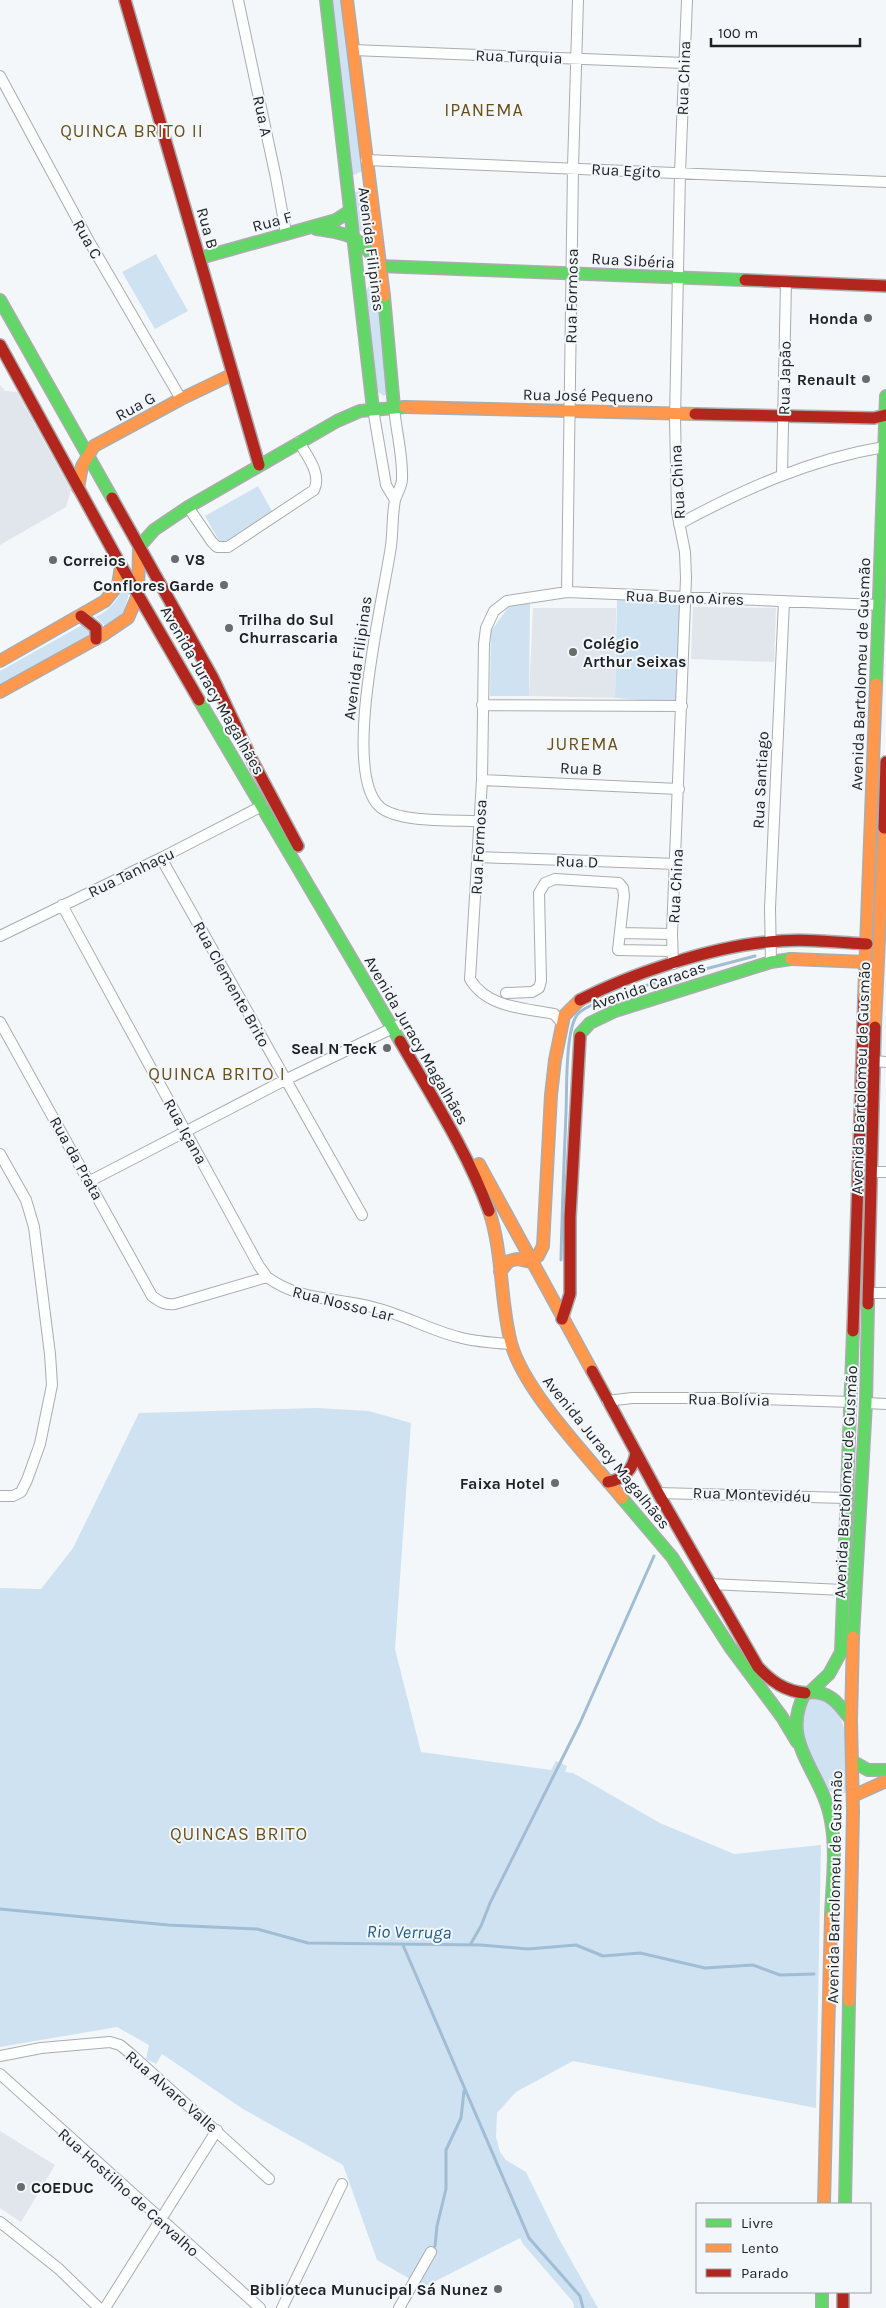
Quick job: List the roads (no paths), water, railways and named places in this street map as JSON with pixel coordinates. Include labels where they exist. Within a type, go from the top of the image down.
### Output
[{"type":"main road","name":"Rua B","points":[[125,0],[259,465]]},
{"type":"main road","name":"Avenida Filipinas","points":[[326,0],[374,409]]},
{"type":"main road","name":"Avenida Filipinas","points":[[347,0],[394,407]]},
{"type":"main road","points":[[346,176],[356,181],[368,174]]},
{"type":"main road","points":[[348,194],[360,188],[370,192]]},
{"type":"main road","name":"Rua F","points":[[200,258],[336,220],[350,211]]},
{"type":"main road","points":[[308,228],[353,234],[371,252],[379,266],[361,288]]},
{"type":"main road","name":"Rua Sibéria","points":[[379,266],[886,286]]},
{"type":"main road","name":"Avenida Juracy Magalhães","points":[[0,300],[212,678],[272,800],[464,1154],[480,1187],[491,1218],[511,1344],[536,1393],[672,1557],[730,1647],[780,1714],[824,1794]]},
{"type":"main road","name":"Avenida Juracy Magalhães","points":[[0,345],[21,380],[121,566],[215,728],[494,1190],[531,1262],[636,1454],[758,1667],[778,1686],[793,1692],[823,1691],[837,1699],[851,1720]]},
{"type":"main road","points":[[21,380],[32,382],[38,378],[41,371]]},
{"type":"main road","name":"Rua G","points":[[87,454],[94,446],[181,399],[233,374]]},
{"type":"main road","name":"Avenida Bartolomeu de Gusmão","points":[[808,1692],[823,1682],[831,1673],[841,1652],[886,396]]},
{"type":"main road","name":"Rua José Pequeno","points":[[139,547],[154,530],[188,507],[259,465],[350,415],[374,409],[394,407],[783,414],[874,418],[885,413]]},
{"type":"main road","points":[[78,488],[80,471],[87,454]]},
{"type":"main road","points":[[0,692],[96,639],[128,618],[138,595],[139,547]]},
{"type":"main road","points":[[0,661],[98,606],[113,594],[121,579],[121,566]]},
{"type":"main road","points":[[81,616],[96,628],[96,639]]},
{"type":"main road","points":[[120,625],[140,623],[157,628]]},
{"type":"main road","points":[[215,728],[232,718]]},
{"type":"main road","name":"Avenida Bartolomeu de Gusmão","points":[[845,2203],[853,1796],[851,1720],[853,1634],[870,1293],[873,1061],[883,954],[886,762]]},
{"type":"main road","name":"Avenida Caracas","points":[[531,1262],[540,1255],[543,1246],[548,1185],[551,1096],[562,1023],[567,1010],[575,1003],[610,987],[673,964],[756,943],[867,944]]},
{"type":"main road","name":"Avenida Caracas","points":[[562,1319],[570,1294],[570,1217],[580,1034],[590,1023],[615,1011],[786,958],[866,962]]},
{"type":"main road","points":[[500,1272],[506,1261],[511,1258],[531,1262]]},
{"type":"main road","points":[[608,1482],[618,1480],[629,1472],[636,1454]]},
{"type":"main road","points":[[797,1742],[795,1716],[799,1701],[808,1692]]},
{"type":"main road","points":[[852,1761],[858,1768],[866,1771],[886,1770]]},
{"type":"main road","points":[[853,1796],[886,1781]]},
{"type":"main road","name":"Avenida Bartolomeu de Gusmão","points":[[824,1794],[833,1832],[824,2203]]},
{"type":"main road","points":[[822,2293],[822,2308]]},
{"type":"main road","points":[[843,2308],[844,2293]]},
{"type":"street","name":"Rua A","points":[[238,0],[286,233]]},
{"type":"street","name":"Rua Formosa","points":[[567,592],[573,168],[578,0]]},
{"type":"street","name":"Rua China","points":[[673,964],[672,934],[686,598],[685,552],[679,524],[676,495],[675,413],[680,173],[687,0]]},
{"type":"street","name":"Rua Turquia","points":[[353,50],[684,63]]},
{"type":"street","name":"Rua C","points":[[0,76],[90,244],[181,399]]},
{"type":"street","name":"Rua Egito","points":[[366,160],[886,182]]},
{"type":"street","name":"Rua Japão","points":[[782,474],[786,282]]},
{"type":"street","name":"Avenida Filipinas","points":[[394,407],[402,480],[395,500],[391,544],[366,689],[364,754],[368,782],[372,797],[380,807],[399,817],[478,821]]},
{"type":"street","name":"Avenida Filipinas","points":[[374,409],[386,485],[395,500]]},
{"type":"street","points":[[188,507],[217,547],[228,546],[314,490],[317,484],[316,476],[299,442]]},
{"type":"street","points":[[679,524],[782,474],[850,453],[884,447]]},
{"type":"street","name":"Rua Bueno Aires","points":[[494,611],[507,601],[567,592],[878,605]]},
{"type":"street","name":"Rua Santiago","points":[[771,962],[770,908],[784,601]]},
{"type":"street","name":"Rua Formosa","points":[[494,611],[486,628],[482,705],[482,780],[478,821],[470,979],[486,998],[502,1004],[554,1014],[562,1023]]},
{"type":"street","points":[[482,705],[682,706]]},
{"type":"street","name":"Rua B","points":[[482,780],[679,789]]},
{"type":"street","name":"Rua Tanhaçu","points":[[0,936],[161,858],[262,806]]},
{"type":"street","name":"Rua D","points":[[477,857],[676,864]]},
{"type":"street","name":"Rua Clemente Brito","points":[[161,858],[362,1214]]},
{"type":"street","points":[[506,993],[532,992],[539,988],[541,981],[539,892],[545,883],[554,879],[619,884],[623,888],[624,896],[618,950],[672,951]]},
{"type":"street","name":"Rua Içana","points":[[62,905],[259,1266],[267,1277]]},
{"type":"street","points":[[620,933],[672,934]]},
{"type":"street","name":"Rua da Prata","points":[[0,1022],[152,1296],[166,1305],[175,1304],[267,1277]]},
{"type":"street","points":[[90,1182],[285,1080],[396,1026]]},
{"type":"street","points":[[873,1061],[886,1062]]},
{"type":"street","points":[[0,1154],[26,1200],[34,1227],[50,1354],[52,1385],[40,1444],[25,1487],[13,1496],[0,1496]]},
{"type":"street","points":[[872,1172],[886,1172]]},
{"type":"street","name":"Rua Nosso Lar","points":[[267,1277],[281,1287],[301,1295],[359,1303],[378,1308],[456,1337],[489,1343],[511,1344]]},
{"type":"street","points":[[870,1293],[886,1293]]},
{"type":"street","name":"Rua Bolívia","points":[[607,1401],[632,1398],[733,1398],[850,1402]]},
{"type":"street","points":[[866,1403],[886,1404]]},
{"type":"street","name":"Rua Montevidéu","points":[[658,1493],[846,1498]]},
{"type":"street","points":[[710,1584],[843,1590]]},
{"type":"street","name":"Rua Alvaro Valle","points":[[0,2056],[41,2048],[115,2043],[131,2054],[269,2179]]},
{"type":"street","name":"Rua Hostilho de Carvalho","points":[[0,2074],[260,2308]]},
{"type":"street","points":[[105,2308],[162,2221],[217,2130]]},
{"type":"street","points":[[282,2308],[342,2184]]},
{"type":"street","points":[[0,2222],[59,2269],[88,2304],[99,2308]]},
{"type":"street","points":[[399,2308],[431,2252]]},
{"type":"waterway","points":[[561,1260],[567,1062],[570,1034],[577,1015],[587,1007],[631,990],[755,956]]},
{"type":"waterway","points":[[470,1945],[580,1723],[654,1556]]},
{"type":"waterway","name":"Rio Verruga","points":[[0,1909],[168,1925],[257,1929],[308,1943],[481,1945],[528,1949],[576,1945],[603,1956],[640,1953],[705,1968],[753,1965],[780,1975],[814,1974]]},
{"type":"waterway","points":[[403,1945],[529,2238],[580,2296],[583,2308]]},
{"type":"waterway","points":[[435,2246],[437,2226],[446,2189],[446,2150],[461,2118],[464,2091]]},
{"type":"place","name":"Honda","points":[[868,318]]},
{"type":"place","name":"Renault","points":[[866,379]]},
{"type":"place","name":"V8","points":[[175,559]]},
{"type":"place","name":"Correios","points":[[53,560]]},
{"type":"place","name":"Conflores Garde","points":[[224,585]]},
{"type":"place","name":"Trilha do Sul Churrascaria","points":[[229,628]]},
{"type":"place","name":"Colégio Arthur Seixas","points":[[573,652]]},
{"type":"place","name":"Seal N Teck","points":[[387,1048]]},
{"type":"place","name":"Faixa Hotel","points":[[555,1483]]},
{"type":"place","name":"COEDUC","points":[[21,2187]]},
{"type":"place","name":"Biblioteca Munucipal Sá Nunez","points":[[498,2289]]},
{"type":"district","name":"IPANEMA","points":[[484,110]]},
{"type":"district","name":"QUINCA BRITO II","points":[[132,131]]},
{"type":"district","name":"JUREMA","points":[[583,744]]},
{"type":"district","name":"QUINCA BRITO I","points":[[217,1074]]},
{"type":"district","name":"QUINCAS BRITO","points":[[239,1834]]}]
